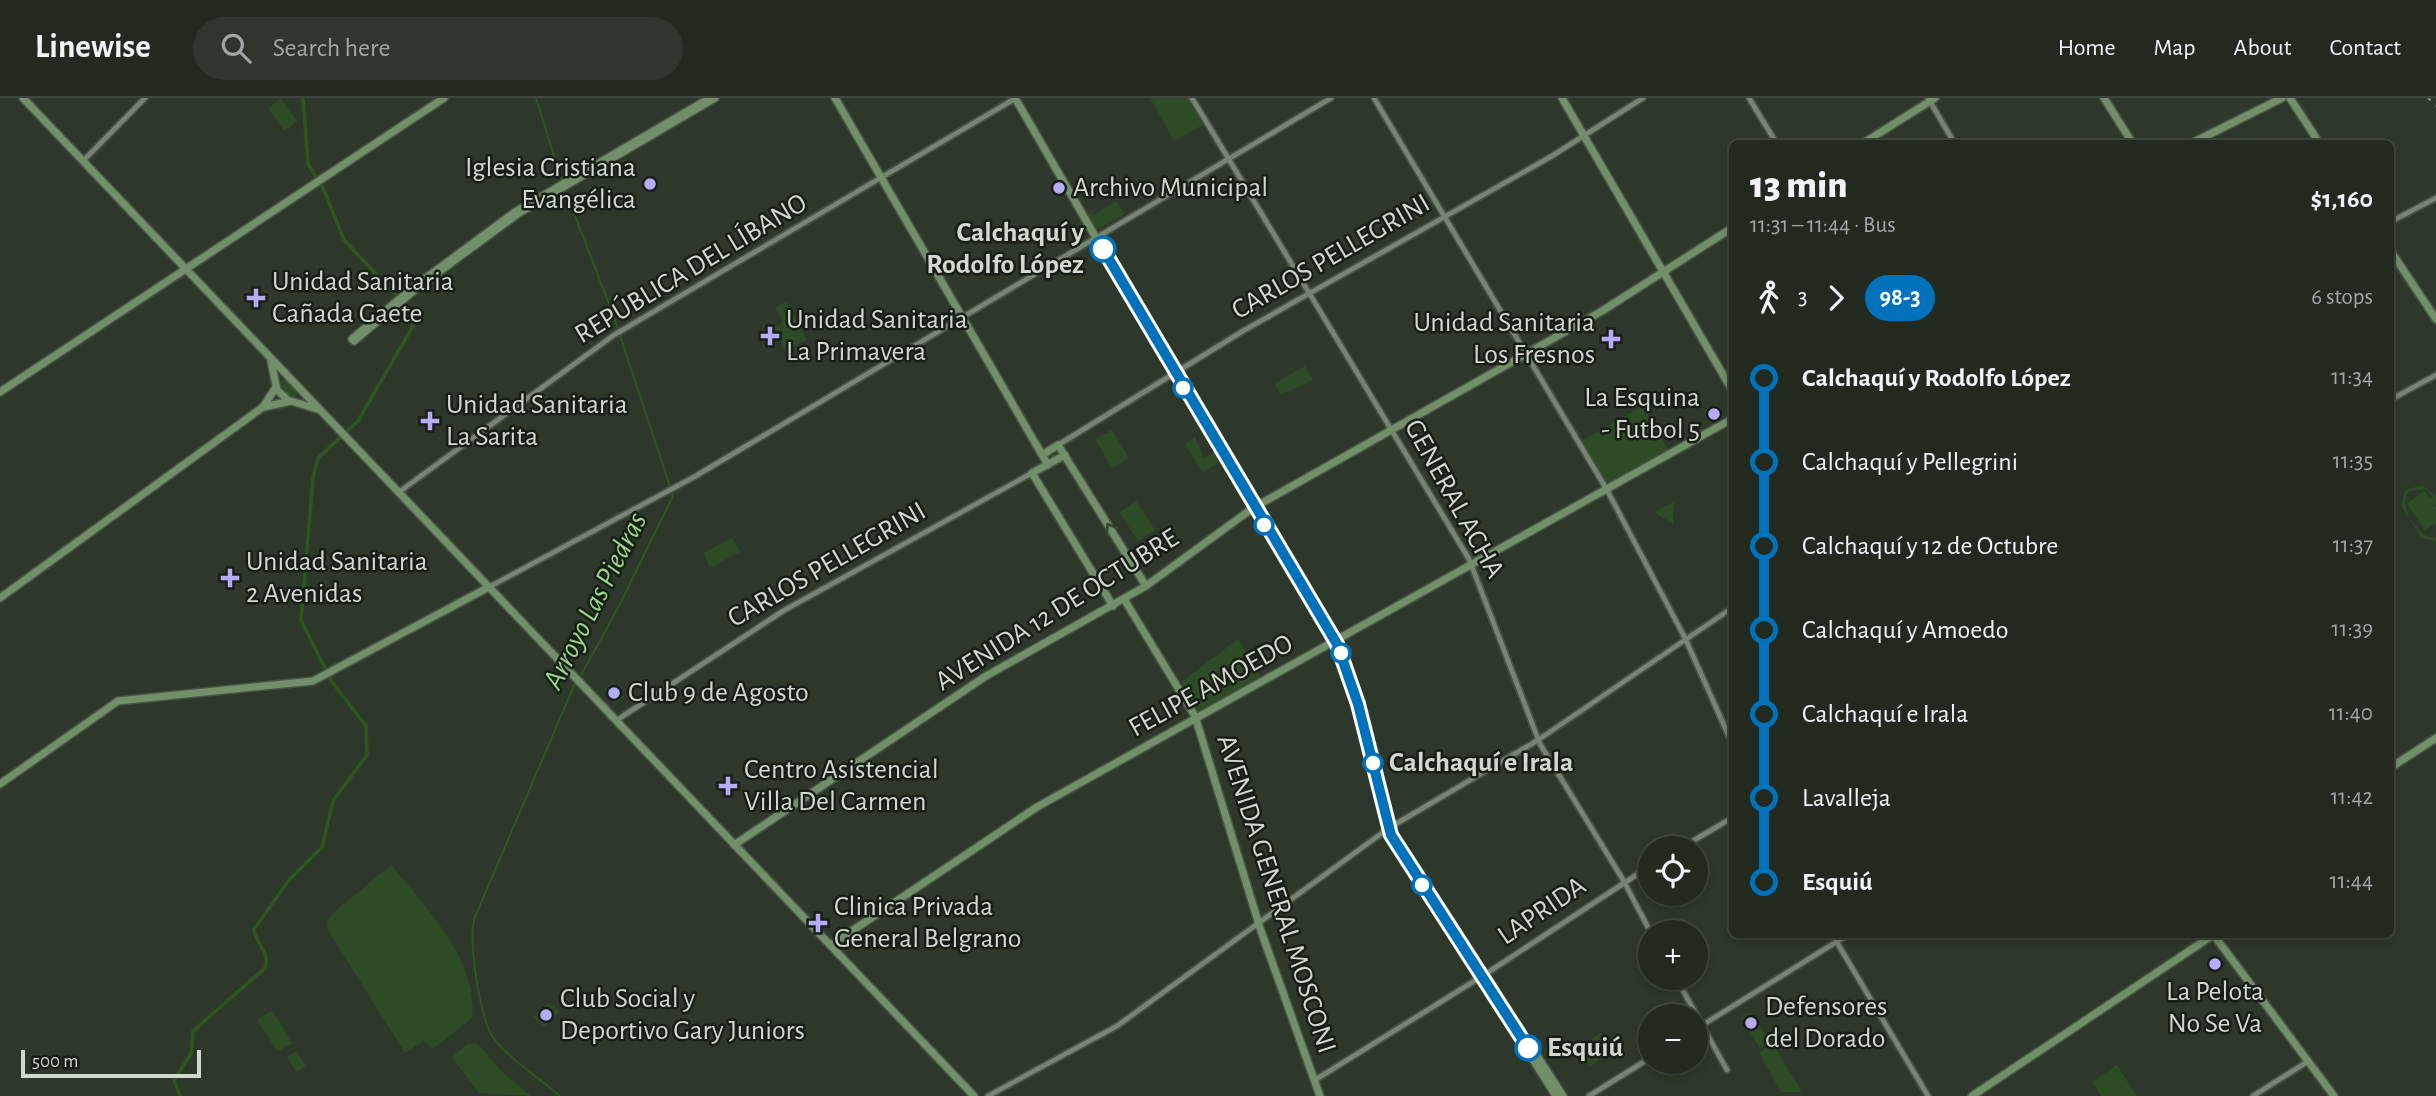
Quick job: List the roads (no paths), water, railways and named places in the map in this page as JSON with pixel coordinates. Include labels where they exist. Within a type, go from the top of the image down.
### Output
[{"type":"main road","points":[[23,98],[974,1096]]},
{"type":"main road","points":[[0,390],[444,98]]},
{"type":"main road","points":[[353,340],[515,212],[712,98]]},
{"type":"main road","points":[[836,98],[1048,465]]},
{"type":"main road","points":[[1016,98],[1253,508],[1334,640],[1358,704],[1389,828],[1556,1096]]},
{"type":"main road","points":[[1562,98],[1729,385]]},
{"type":"main road","points":[[2104,98],[2130,140]]},
{"type":"main road","points":[[2198,140],[2282,98]]},
{"type":"main road","points":[[2290,98],[2317,140]]},
{"type":"main road","points":[[1868,140],[1931,99]]},
{"type":"main road","name":"AVENIDA 12 DE OCTUBRE","points":[[734,845],[986,676],[1146,586],[1253,508],[1664,273],[1729,230]]},
{"type":"main road","points":[[2394,256],[2436,319]]},
{"type":"main road","points":[[262,350],[272,364],[276,387],[282,397],[309,405],[324,414]]},
{"type":"main road","points":[[0,597],[263,407],[282,379],[290,379]]},
{"type":"main road","points":[[263,407],[298,397],[298,388]]},
{"type":"main road","name":"FELIPE AMOEDO","points":[[831,946],[1037,807],[1729,421]]},
{"type":"main road","points":[[1058,445],[1146,586]]},
{"type":"main road","name":"CARLOS PELLEGRINI","points":[[1043,454],[1058,445]]},
{"type":"main road","name":"CARLOS PELLEGRINI","points":[[1032,473],[1065,456]]},
{"type":"main road","points":[[1032,473],[1113,606]]},
{"type":"main road","points":[[0,784],[118,701],[313,681],[489,587]]},
{"type":"main road","name":"AVENIDA GENERAL MOSCONI","points":[[1124,599],[1196,720],[1260,925],[1320,1096]]},
{"type":"main road","points":[[2394,765],[2436,738]]},
{"type":"main road","points":[[1972,1096],[2209,938]]},
{"type":"main road","points":[[2215,938],[2337,1096]]},
{"type":"main road","points":[[2223,938],[2337,1096]]},
{"type":"main road","points":[[1482,976],[1563,1096]]},
{"type":"street","points":[[83,162],[145,98]]},
{"type":"street","name":"REPÚBLICA DEL LÍBANO","points":[[398,493],[614,335],[1016,98]]},
{"type":"street","name":"GENERAL ACHA","points":[[1192,98],[1471,564],[1538,740],[1624,881],[1644,920]]},
{"type":"street","points":[[489,587],[676,488],[1226,158],[1331,98]]},
{"type":"street","points":[[1374,98],[1607,490],[1685,638],[1729,736]]},
{"type":"street","name":"CARLOS PELLEGRINI","points":[[1058,445],[1174,372],[1585,136],[1643,98]]},
{"type":"street","points":[[1749,98],[1775,140]]},
{"type":"street","points":[[1931,99],[1953,140]]},
{"type":"street","points":[[2394,220],[2436,198]]},
{"type":"street","points":[[2394,398],[2436,375]]},
{"type":"street","name":"CARLOS PELLEGRINI","points":[[616,720],[783,611],[1032,473]]},
{"type":"street","points":[[988,1096],[1117,1026],[1260,925],[1389,828],[1538,740],[1729,610]]},
{"type":"street","points":[[1701,836],[1729,820]]},
{"type":"street","name":"LAPRIDA","points":[[1315,1080],[1482,976],[1638,873]]},
{"type":"street","points":[[1834,938],[1928,1096]]},
{"type":"street","points":[[1708,1021],[1842,938]]},
{"type":"street","points":[[1708,1036],[1727,1070]]},
{"type":"street","points":[[2253,1096],[2308,1061]]},
{"type":"street","points":[[1589,1096],[1638,1065]]},
{"type":"waterway","points":[[180,1096],[174,1080],[191,1054],[193,1031],[265,968],[266,957],[254,929],[290,879],[322,847],[333,801],[367,755],[366,726],[332,682],[301,620],[313,478],[318,458],[358,421],[413,326],[406,306],[344,240],[324,190],[308,164],[303,98]]},
{"type":"waterway","name":"Arroyo Las Piedras","points":[[536,98],[562,182]]},
{"type":"waterway","name":"Arroyo Las Piedras","points":[[565,190],[613,314],[673,496],[619,606],[579,679]]},
{"type":"waterway","name":"Arroyo Las Piedras","points":[[560,1096],[494,1039],[484,1015],[476,979],[473,927],[575,683]]},
{"type":"railway","points":[[2428,98],[2436,106]]},
{"type":"place","name":"Iglesia Cristiana Evangélica","points":[[650,184]]},
{"type":"place","name":"Archivo Municipal","points":[[1059,188]]},
{"type":"place","name":"Calchaquí y Rodolfo López","points":[[1103,249]]},
{"type":"place","name":"Unidad Sanitaria Cañada Gaete","points":[[256,298]]},
{"type":"place","name":"Unidad Sanitaria La Primavera","points":[[770,336]]},
{"type":"place","name":"Unidad Sanitaria Los Fresnos","points":[[1611,339]]},
{"type":"place","name":"La Esquina - Futbol 5","points":[[1714,414]]},
{"type":"place","name":"Unidad Sanitaria La Sarita","points":[[430,421]]},
{"type":"place","name":"Unidad Sanitaria 2 Avenidas","points":[[230,578]]},
{"type":"place","name":"Club 9 de Agosto","points":[[614,693]]},
{"type":"place","name":"Calchaquí e Irala","points":[[1373,763]]},
{"type":"place","name":"Centro Asistencial Villa Del Carmen","points":[[728,786]]},
{"type":"place","name":"Clinica Privada General Belgrano","points":[[818,923]]},
{"type":"place","name":"La Pelota No Se Va","points":[[2215,964]]},
{"type":"place","name":"Club Social y Deportivo Gary Juniors","points":[[546,1015]]},
{"type":"place","name":"Defensores del Dorado","points":[[1751,1023]]},
{"type":"place","name":"Esquiú","points":[[1528,1048]]}]
